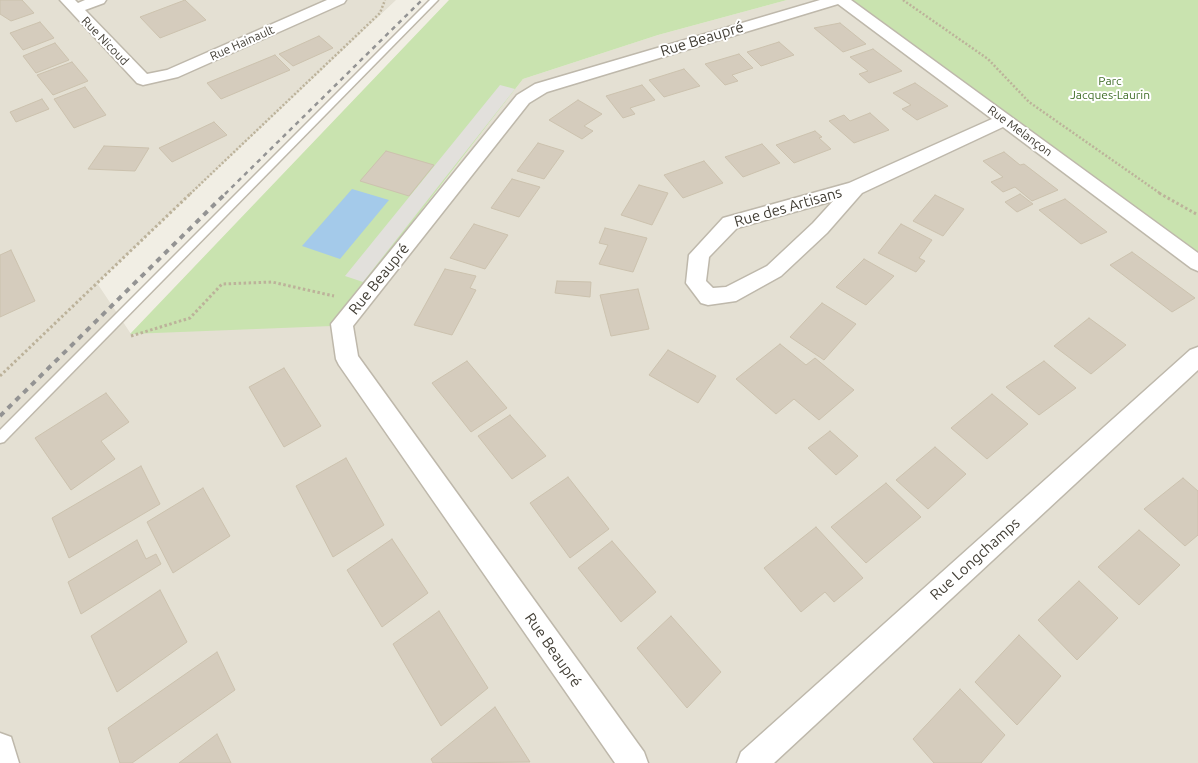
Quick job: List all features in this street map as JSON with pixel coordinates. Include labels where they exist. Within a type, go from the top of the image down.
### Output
[{"type":"street","points":[[71,4],[99,0]]},
{"type":"street","name":"Rue Hainault","points":[[144,80],[172,74],[339,0]]},
{"type":"street","name":"Rue Beaupré","points":[[633,763],[347,359],[342,324],[523,99],[535,91],[559,82],[835,0]]},
{"type":"street","name":"Rue Melançon","points":[[842,0],[1198,263]]},
{"type":"street","name":"Rue Nicoud","points":[[71,4],[144,80]]},
{"type":"street","name":"Rue des Artisans","points":[[855,188],[820,228],[774,271],[729,295],[708,297],[696,283],[699,256],[730,223],[855,188],[1004,120]]},
{"type":"street","name":"Rue Longchamps","points":[[752,763],[1198,356]]},
{"type":"street","points":[[0,748],[4,763]]},
{"type":"lane","points":[[0,438],[434,0]]},
{"type":"path","points":[[0,376],[380,14],[385,0]]},
{"type":"path","points":[[903,0],[988,59],[1029,102],[1166,198],[1198,215]]},
{"type":"path","points":[[123,338],[190,318],[222,284],[272,282],[359,302]]},
{"type":"shaded area","points":[[0,0],[396,0],[97,283],[131,334],[358,293],[523,79],[658,35],[787,0],[1198,0],[1198,763],[0,763]]},
{"type":"shaded area","points":[[500,85],[515,89],[363,282],[345,276]]},
{"type":"green space","points":[[449,0],[787,0],[658,35],[523,79],[332,326],[130,334]]},
{"type":"green space","name":"Parc Jacques-Laurin","points":[[842,0],[1198,0],[1198,262]]},
{"type":"water","points":[[352,189],[389,200],[340,259],[302,246]]},
{"type":"building","points":[[0,0],[22,0],[34,13],[11,21],[0,14]]},
{"type":"building","points":[[185,0],[206,20],[160,38],[140,17]]},
{"type":"building","points":[[40,22],[54,38],[23,50],[10,33]]},
{"type":"building","points":[[840,23],[866,44],[843,52],[814,28]]},
{"type":"building","points":[[319,36],[333,48],[293,66],[279,54]]},
{"type":"building","points":[[779,42],[794,55],[761,66],[747,52]]},
{"type":"building","points":[[55,43],[69,60],[36,73],[23,56]]},
{"type":"building","points":[[873,49],[902,71],[869,83],[859,74],[868,71],[850,57]]},
{"type":"building","points":[[739,54],[753,68],[732,75],[738,81],[725,85],[705,64]]},
{"type":"building","points":[[275,55],[290,70],[221,99],[207,83]]},
{"type":"building","points":[[72,62],[88,81],[53,95],[37,75]]},
{"type":"building","points":[[684,69],[700,86],[664,97],[649,80]]},
{"type":"building","points":[[915,83],[948,106],[917,120],[902,109],[911,105],[893,93]]},
{"type":"building","points":[[642,85],[655,100],[630,108],[635,114],[623,118],[606,96]]},
{"type":"building","points":[[85,87],[106,115],[74,128],[54,99]]},
{"type":"building","points":[[42,99],[49,109],[16,122],[10,112]]},
{"type":"building","points":[[578,100],[602,114],[584,126],[593,131],[582,139],[549,120]]},
{"type":"building","points":[[870,113],[889,130],[854,143],[829,121],[844,115],[850,121]]},
{"type":"building","points":[[214,122],[227,135],[172,162],[159,148]]},
{"type":"building","points":[[815,131],[822,137],[819,138],[831,149],[794,163],[776,145]]},
{"type":"building","points":[[538,143],[564,151],[544,179],[517,171]]},
{"type":"building","points":[[762,144],[780,163],[743,177],[725,157]]},
{"type":"building","points":[[104,146],[149,148],[135,171],[88,169]]},
{"type":"building","points":[[386,151],[434,165],[409,196],[360,181]]},
{"type":"building","points":[[1004,152],[1020,165],[1024,164],[1058,190],[1032,201],[1015,187],[1003,192],[991,182],[1003,177],[983,161]]},
{"type":"building","points":[[704,161],[723,183],[683,198],[664,175]]},
{"type":"building","points":[[512,179],[540,187],[519,217],[491,208]]},
{"type":"building","points":[[639,185],[668,193],[652,225],[621,215]]},
{"type":"building","points":[[1020,194],[1033,204],[1017,212],[1005,202]]},
{"type":"building","points":[[935,195],[964,209],[943,236],[913,221]]},
{"type":"building","points":[[1065,199],[1107,232],[1081,244],[1039,210]]},
{"type":"building","points":[[474,224],[508,235],[485,269],[450,258]]},
{"type":"building","points":[[901,224],[932,240],[919,258],[925,261],[916,272],[878,253]]},
{"type":"building","points":[[605,228],[647,238],[633,272],[599,264],[608,245],[599,243]]},
{"type":"building","points":[[11,250],[35,301],[0,317],[0,255]]},
{"type":"building","points":[[1132,252],[1195,298],[1172,312],[1110,265]]},
{"type":"building","points":[[864,259],[894,276],[866,305],[836,287]]},
{"type":"building","points":[[445,269],[476,276],[470,288],[476,290],[452,335],[414,325]]},
{"type":"building","points":[[557,281],[591,282],[590,297],[555,293]]},
{"type":"building","points":[[638,289],[649,329],[611,336],[600,295]]},
{"type":"building","points":[[822,303],[856,324],[824,360],[790,337]]},
{"type":"building","points":[[1089,318],[1126,345],[1091,374],[1054,346]]},
{"type":"building","points":[[780,344],[806,365],[815,358],[854,390],[819,420],[794,399],[776,414],[736,379]]},
{"type":"building","points":[[668,350],[716,376],[698,403],[649,375]]},
{"type":"building","points":[[467,361],[507,408],[471,432],[432,383]]},
{"type":"building","points":[[1044,361],[1076,388],[1039,415],[1006,387]]},
{"type":"building","points":[[284,368],[321,426],[284,447],[249,387]]},
{"type":"building","points":[[106,393],[129,422],[101,441],[115,459],[71,490],[35,438]]},
{"type":"building","points":[[992,394],[1028,424],[987,459],[951,428]]},
{"type":"building","points":[[510,415],[546,456],[512,479],[478,436]]},
{"type":"building","points":[[830,431],[858,456],[836,475],[808,448]]},
{"type":"building","points":[[935,447],[966,474],[928,509],[896,480]]},
{"type":"building","points":[[346,458],[384,525],[333,557],[296,486]]},
{"type":"building","points":[[141,466],[160,504],[69,558],[52,518]]},
{"type":"building","points":[[568,477],[609,529],[570,558],[530,503]]},
{"type":"building","points":[[1183,478],[1198,491],[1198,535],[1185,546],[1144,509]]},
{"type":"building","points":[[886,483],[921,517],[866,563],[831,527]]},
{"type":"building","points":[[203,488],[230,536],[173,573],[147,522]]},
{"type":"building","points":[[816,527],[863,578],[834,602],[825,592],[801,612],[764,568]]},
{"type":"building","points":[[1139,530],[1180,565],[1139,605],[1098,567]]},
{"type":"building","points":[[392,539],[428,593],[382,627],[347,570]]},
{"type":"building","points":[[137,540],[146,559],[156,554],[161,564],[81,614],[68,582]]},
{"type":"building","points":[[612,541],[656,592],[621,622],[578,568]]},
{"type":"building","points":[[1079,581],[1118,618],[1077,660],[1038,620]]},
{"type":"building","points":[[160,590],[187,642],[117,692],[91,636]]},
{"type":"building","points":[[439,611],[488,688],[441,726],[393,644]]},
{"type":"building","points":[[671,616],[721,672],[687,708],[637,648]]},
{"type":"building","points":[[1019,635],[1061,676],[1017,725],[975,682]]},
{"type":"building","points":[[217,652],[235,690],[132,763],[120,763],[108,728]]},
{"type":"building","points":[[960,689],[1005,735],[981,763],[934,763],[913,739]]},
{"type":"building","points":[[495,707],[530,762],[433,763],[431,759]]},
{"type":"building","points":[[217,734],[231,763],[179,763]]},
{"type":"railway","points":[[225,194],[422,0]]},
{"type":"railway","points":[[0,416],[226,193]]}]
